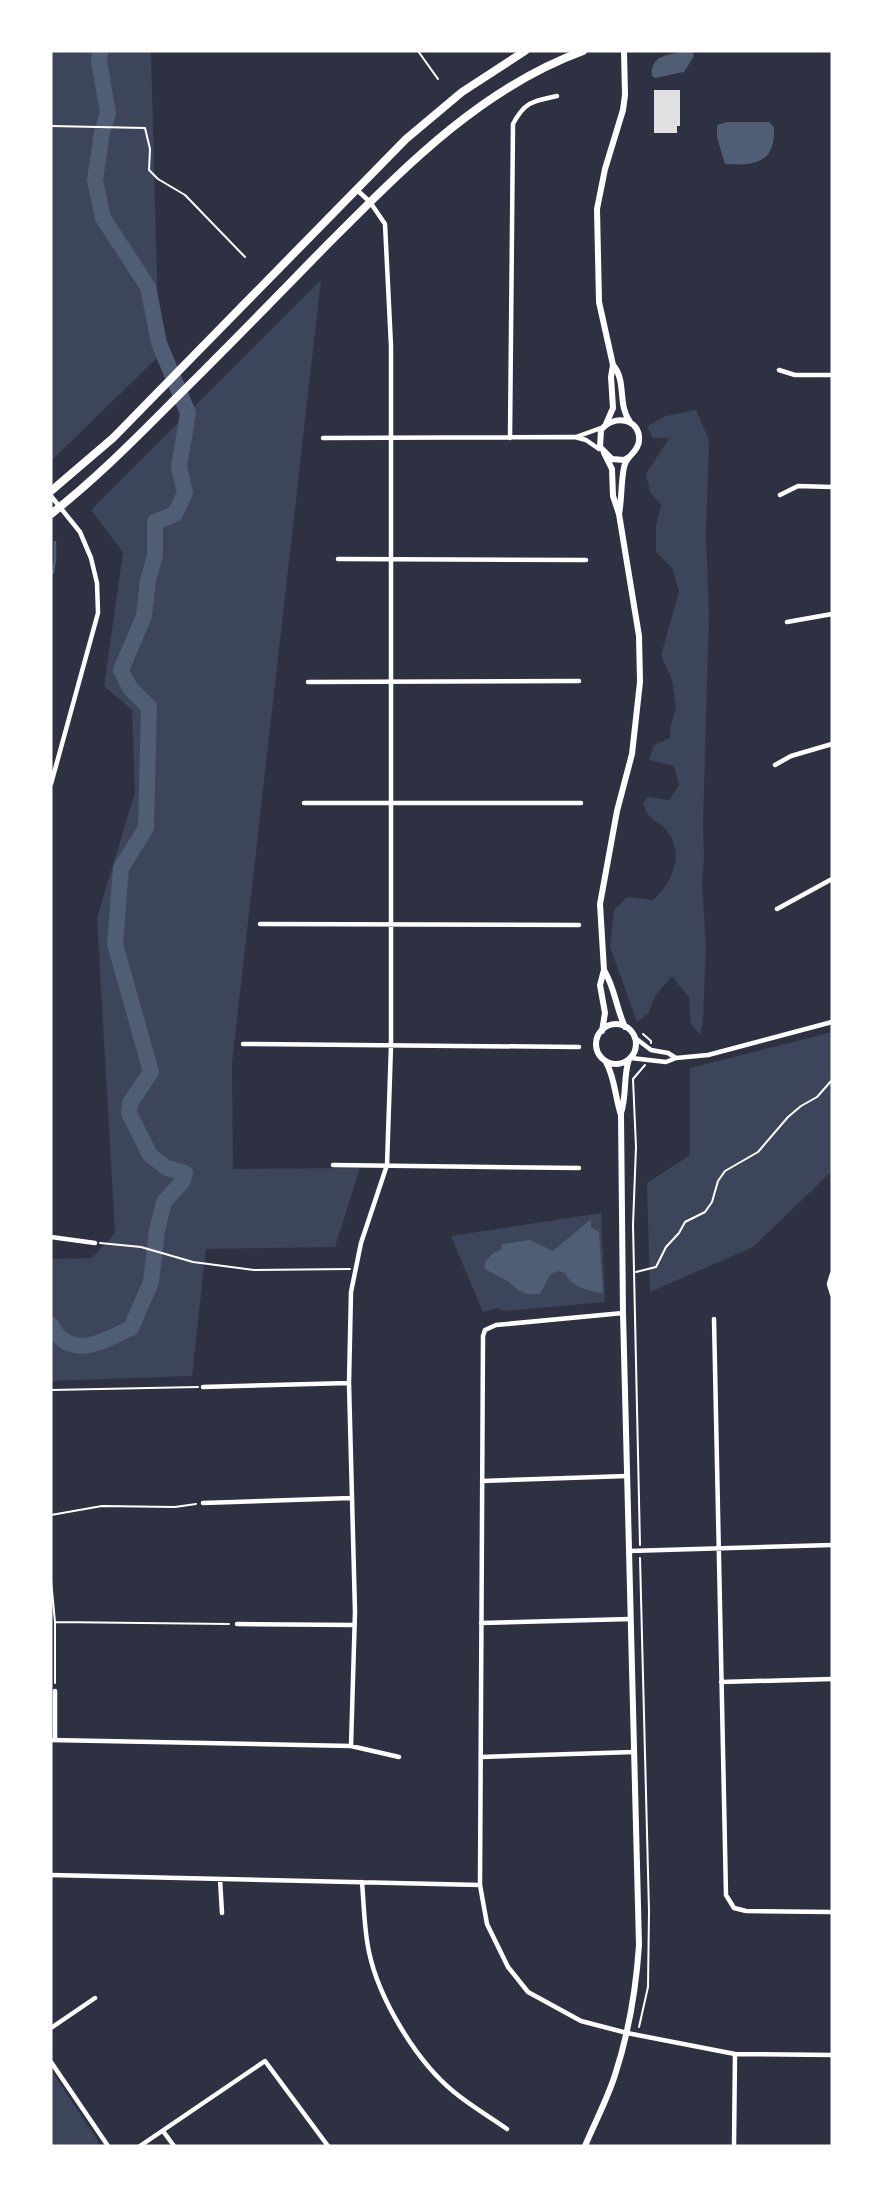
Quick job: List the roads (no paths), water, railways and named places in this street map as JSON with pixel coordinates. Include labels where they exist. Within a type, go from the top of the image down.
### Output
[{"type":"main road","points":[[51,494],[113,438],[407,139],[462,92],[525,51]]},
{"type":"main road","points":[[51,514],[125,451],[370,202],[472,111],[529,74],[583,51]]},
{"type":"street","points":[[621,1115],[612,1074],[596,1047],[605,1013],[600,985],[604,970],[600,904],[638,718],[639,636],[619,514],[613,496],[612,469],[600,447],[599,435],[613,408],[613,365],[599,302],[597,209],[605,169],[623,110],[624,51]]},
{"type":"street","points":[[510,438],[513,124],[520,110],[530,102],[557,96]]},
{"type":"street","points":[[351,1746],[354,1625],[349,1383],[351,1292],[361,1242],[387,1165],[391,1046],[391,438],[388,253],[385,224],[370,202],[357,190]]},
{"type":"street","points":[[613,365],[620,373],[623,408],[639,435],[638,448],[624,465],[619,514]]},
{"type":"street","points":[[779,370],[795,375],[832,375]]},
{"type":"street","points":[[575,438],[621,419],[633,425]]},
{"type":"street","points":[[323,438],[575,438],[591,442],[603,453],[618,460],[629,457]]},
{"type":"street","points":[[780,495],[798,486],[832,487]]},
{"type":"street","points":[[51,494],[80,531],[97,583],[97,613],[51,783]]},
{"type":"street","points":[[338,559],[586,560]]},
{"type":"street","points":[[787,622],[832,614]]},
{"type":"street","points":[[308,682],[579,681]]},
{"type":"street","points":[[775,765],[791,756],[832,744]]},
{"type":"street","points":[[304,803],[581,803]]},
{"type":"street","points":[[777,908],[832,879]]},
{"type":"street","points":[[260,924],[579,925]]},
{"type":"street","points":[[604,970],[611,982],[617,1010],[625,1027],[651,1050],[668,1053],[676,1058]]},
{"type":"street","points":[[606,1062],[615,1064],[630,1059],[666,1062],[676,1058],[708,1055],[832,1022]]},
{"type":"street","points":[[601,1031],[610,1025],[625,1027]]},
{"type":"street","points":[[585,2146],[615,2076],[627,2033],[635,1992],[639,1945],[622,1313],[621,1115],[626,1098],[625,1071],[635,1047],[634,1037]]},
{"type":"street","points":[[243,1044],[579,1047]]},
{"type":"street","points":[[333,1165],[579,1168]]},
{"type":"street","points":[[51,1237],[95,1243]]},
{"type":"street","points":[[832,1274],[829,1284],[832,1294]]},
{"type":"street","points":[[622,1313],[496,1325],[485,1330],[482,1344],[480,1885],[487,1924],[508,1967],[528,1992],[581,2021],[735,2054],[832,2055]]},
{"type":"street","points":[[714,1319],[726,1886],[730,1903],[734,1908],[746,1911],[832,1912]]},
{"type":"street","points":[[202,1387],[349,1383]]},
{"type":"street","points":[[482,1481],[627,1476]]},
{"type":"street","points":[[203,1503],[351,1498]]},
{"type":"street","points":[[629,1551],[832,1545]]},
{"type":"street","points":[[481,1623],[631,1619]]},
{"type":"street","points":[[237,1625],[354,1625]]},
{"type":"street","points":[[721,1682],[832,1679]]},
{"type":"street","points":[[55,1691],[53,1740],[351,1746],[399,1757]]},
{"type":"street","points":[[481,1757],[635,1752]]},
{"type":"street","points":[[51,1875],[480,1885]]},
{"type":"street","points":[[220,1879],[222,1913]]},
{"type":"street","points":[[362,1882],[369,1952],[380,1987],[399,2024],[439,2078],[454,2092],[507,2129]]},
{"type":"street","points":[[51,2028],[95,1998]]},
{"type":"street","points":[[734,2146],[735,2054]]},
{"type":"street","points":[[51,2062],[108,2146]]},
{"type":"street","points":[[140,2146],[265,2062],[328,2146]]},
{"type":"street","points":[[163,2131],[174,2146]]},
{"type":"waterway","points":[[51,1325],[59,1336],[78,1346],[99,1343],[131,1328],[151,1282],[157,1230],[164,1202],[182,1182],[185,1173],[167,1168],[150,1155],[129,1113],[130,1103],[151,1072],[115,944],[121,868],[146,828],[149,707],[130,688],[121,670],[144,616],[148,580],[155,556],[155,522],[175,514],[185,493],[179,467],[188,413],[159,343],[148,287],[103,218],[95,180],[102,132],[108,113],[99,61],[100,51]]},
{"type":"waterway","points":[[53,573],[55,542]]}]
